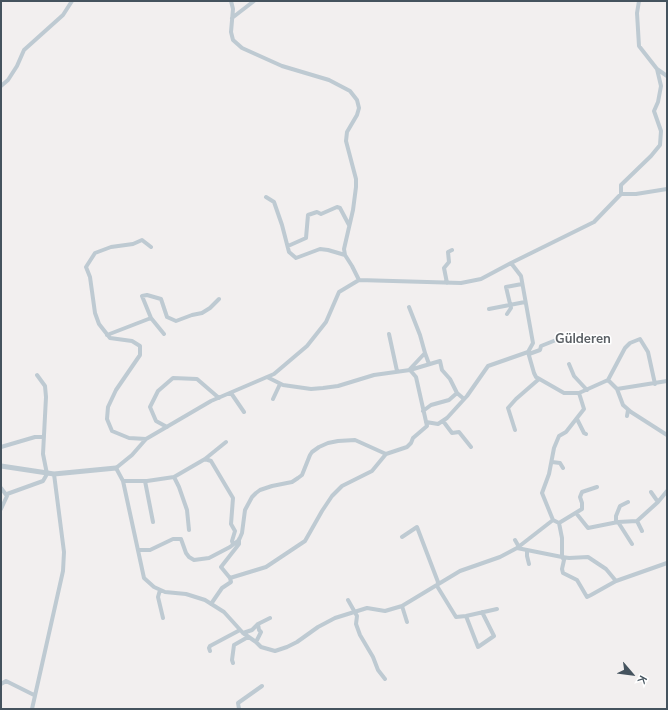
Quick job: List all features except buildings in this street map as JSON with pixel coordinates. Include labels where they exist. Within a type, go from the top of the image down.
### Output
[{"type":"street","points":[[1,86],[8,80],[17,66],[24,50],[63,15],[72,1]]},
{"type":"street","points":[[231,1],[233,9],[230,32],[233,40],[242,48],[282,66],[329,80],[350,91],[357,100],[357,115],[347,132],[346,141],[356,179],[356,195],[344,249],[345,255],[359,280]]},
{"type":"street","points":[[232,18],[254,1]]},
{"type":"street","points":[[639,1],[637,13],[638,46],[657,69],[667,76]]},
{"type":"street","points":[[1,466],[47,474],[116,468],[132,455],[146,439],[219,398],[274,374],[307,346],[326,322],[339,292],[359,280],[461,283],[481,279],[594,222],[621,194],[621,185],[651,156],[660,145],[661,131],[654,111],[658,102],[661,86],[657,69]]},
{"type":"street","points":[[621,194],[636,194],[667,190]]},
{"type":"street","points":[[266,197],[274,202],[289,252],[296,258],[320,249],[345,255]]},
{"type":"street","points":[[288,246],[306,238],[308,215],[317,212],[321,214],[337,207],[340,208],[349,225]]},
{"type":"street","points":[[146,439],[129,438],[112,432],[107,418],[108,407],[116,390],[140,355],[140,346],[132,341],[110,338],[99,324],[95,313],[90,277],[86,267],[95,253],[111,248],[133,244],[142,240],[151,247]]},
{"type":"street","points":[[447,283],[444,268],[449,262],[448,252],[452,250]]},
{"type":"street","points":[[511,263],[521,276],[533,343],[528,353],[534,373],[539,379],[564,393],[579,394],[608,380],[625,348],[630,343],[640,339],[648,352],[655,384]]},
{"type":"street","points":[[507,314],[511,308],[506,287],[522,284]]},
{"type":"street","points":[[164,334],[151,318],[142,296],[147,295],[162,299],[168,317],[176,321],[202,313],[210,308],[219,298]]},
{"type":"street","points":[[489,309],[525,302]]},
{"type":"street","points":[[409,307],[429,364]]},
{"type":"street","points":[[107,334],[151,318]]},
{"type":"street","points":[[389,334],[397,371]]},
{"type":"street","points":[[426,422],[438,424],[447,418],[464,399],[488,366],[540,350],[541,346],[556,340]]},
{"type":"street","points":[[410,370],[425,354]]},
{"type":"street","points":[[267,377],[283,386],[311,389],[324,388],[338,386],[374,375],[410,370],[440,361],[442,370],[450,379],[457,393],[464,399]]},
{"type":"street","points":[[569,364],[574,376],[587,390]]},
{"type":"street","points":[[230,578],[266,567],[305,541],[332,496],[342,486],[372,471],[386,454],[407,447],[413,438],[427,426],[416,377],[410,370]]},
{"type":"street","points":[[1,509],[7,494],[43,480],[47,474],[43,454],[46,419],[45,386],[37,375]]},
{"type":"street","points":[[167,427],[156,421],[150,407],[158,391],[172,378],[197,379],[219,398]]},
{"type":"street","points":[[514,430],[508,408],[539,379]]},
{"type":"street","points":[[608,380],[617,389],[623,405],[628,410],[667,435]]},
{"type":"street","points":[[617,389],[667,381]]},
{"type":"street","points":[[273,399],[280,384]]},
{"type":"street","points":[[231,393],[244,412]]},
{"type":"street","points":[[423,411],[431,405],[449,400],[457,393]]},
{"type":"street","points":[[559,523],[553,520],[542,493],[549,474],[554,448],[559,436],[566,432],[584,409],[579,394]]},
{"type":"street","points":[[627,416],[628,410]]},
{"type":"street","points":[[577,419],[584,433],[586,434]]},
{"type":"street","points":[[442,421],[452,433],[459,432],[472,448]]},
{"type":"street","points":[[1,447],[35,437],[44,436]]},
{"type":"street","points":[[138,550],[150,550],[173,540],[181,539],[186,553],[194,560],[201,560],[218,554],[233,544],[242,533],[245,510],[252,497],[260,490],[292,482],[298,478],[302,475],[312,452],[319,447],[338,441],[355,440],[386,454]]},
{"type":"street","points":[[122,481],[145,481],[174,477],[205,459],[226,442]]},
{"type":"street","points":[[205,459],[211,461],[232,498],[231,524],[235,532],[232,541],[233,544]]},
{"type":"street","points":[[552,462],[560,463],[563,468]]},
{"type":"street","points":[[116,468],[122,481],[144,578],[154,587],[165,592],[186,594],[205,600],[224,612],[242,632],[261,647],[275,651],[297,642],[318,627],[335,618],[367,608],[385,611],[402,606],[460,571],[500,557],[518,548],[553,520]]},
{"type":"street","points":[[32,709],[63,571],[64,552],[54,474]]},
{"type":"street","points":[[174,477],[187,510],[189,530]]},
{"type":"street","points":[[145,481],[153,522]]},
{"type":"street","points":[[1,488],[7,494]]},
{"type":"street","points":[[559,523],[582,509],[580,497],[582,492],[597,488]]},
{"type":"street","points":[[576,513],[588,528],[617,522],[637,521],[658,502],[667,491]]},
{"type":"street","points":[[651,492],[658,502]]},
{"type":"street","points":[[628,502],[623,503],[620,506],[616,516],[617,522],[632,544]]},
{"type":"street","points":[[637,521],[642,531]]},
{"type":"street","points":[[559,523],[562,538],[562,557],[564,560],[562,569],[563,573],[577,580],[587,597],[616,581],[667,562]]},
{"type":"street","points":[[402,537],[417,527],[438,582],[437,586],[456,617],[497,609]]},
{"type":"street","points":[[211,604],[222,588],[232,582],[221,567],[239,544],[239,538]]},
{"type":"street","points":[[515,540],[518,548]]},
{"type":"street","points":[[518,548],[569,558],[588,557],[606,569],[616,581]]},
{"type":"street","points":[[527,550],[529,564]]},
{"type":"street","points":[[160,590],[158,597],[163,618]]},
{"type":"street","points":[[348,600],[357,616],[356,624],[360,635],[373,657],[378,670],[385,680]]},
{"type":"street","points":[[402,606],[407,622]]},
{"type":"street","points":[[466,616],[478,647],[494,636],[482,612]]},
{"type":"street","points":[[210,651],[210,646],[242,632],[252,630],[258,624],[270,618]]},
{"type":"street","points":[[256,642],[261,632],[258,624]]},
{"type":"street","points":[[233,663],[234,645],[248,637]]},
{"type":"street","points":[[1,678],[34,695]]},
{"type":"street","points":[[1,684],[6,681]]},
{"type":"street","points":[[239,709],[238,702],[262,686]]},
{"type":"district","name":"Gülderen","points":[[583,339]]}]
